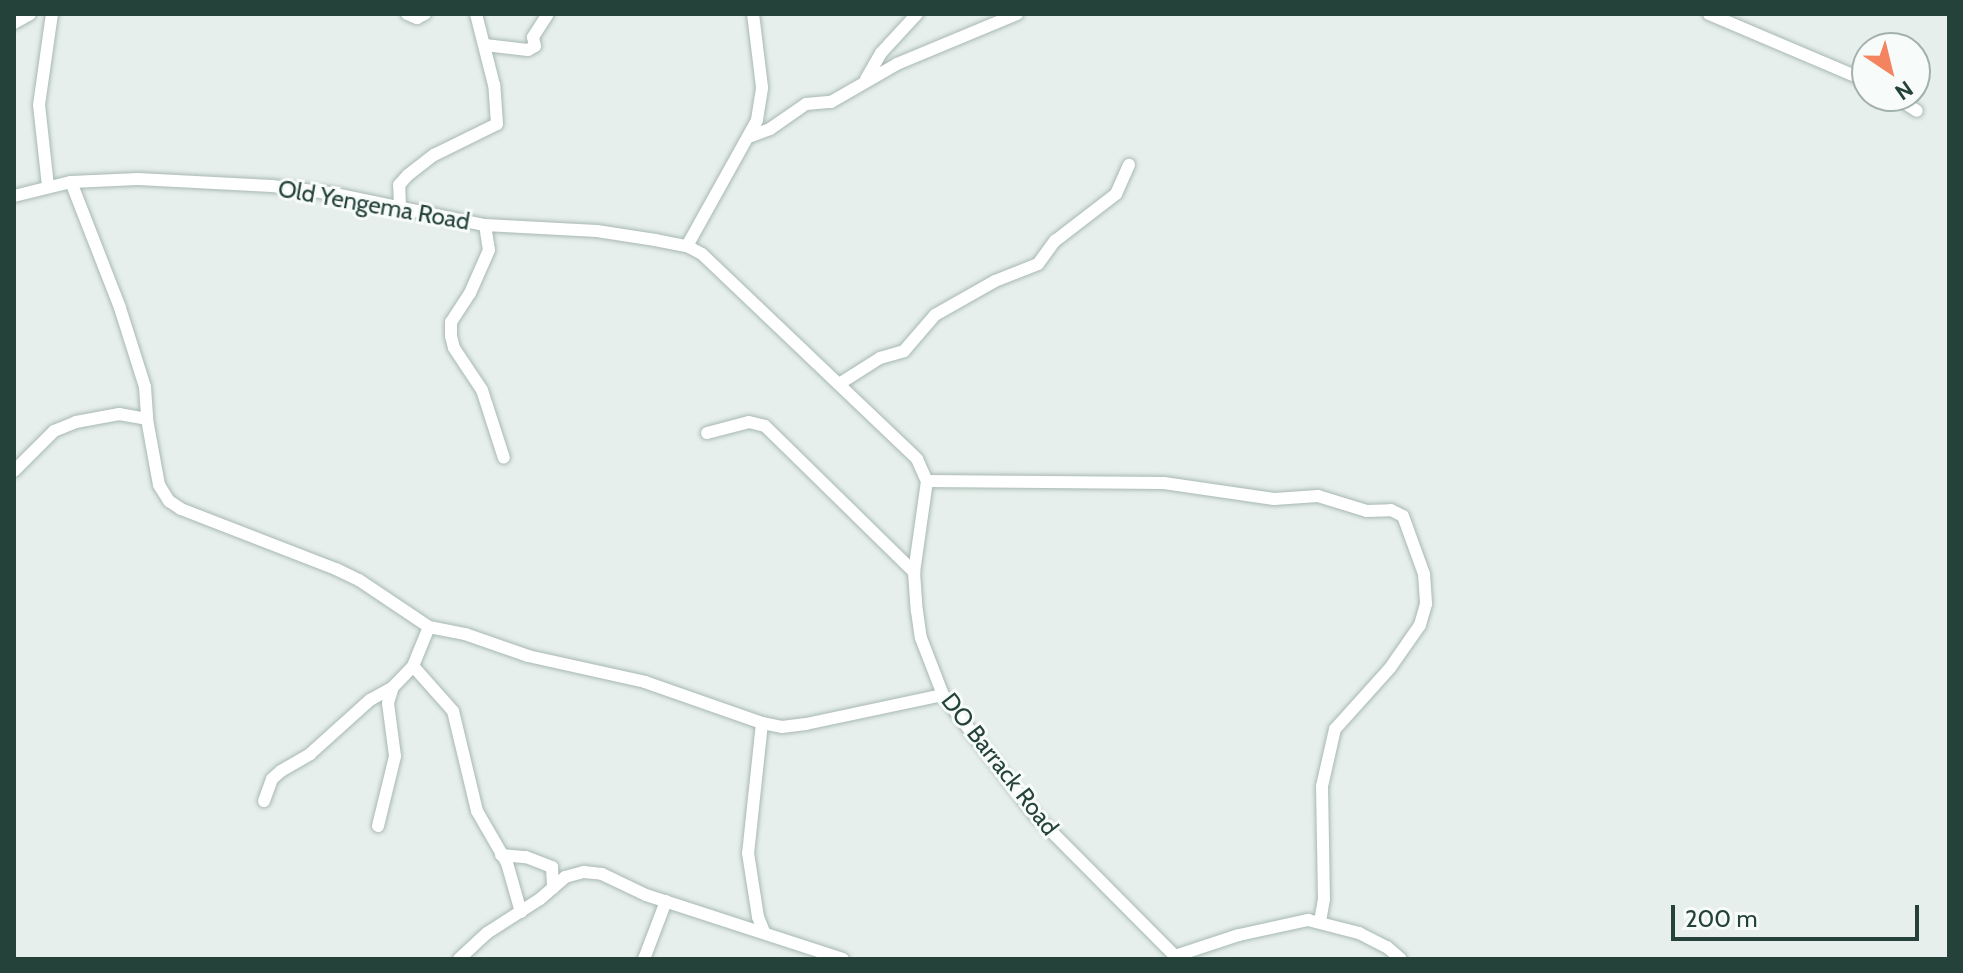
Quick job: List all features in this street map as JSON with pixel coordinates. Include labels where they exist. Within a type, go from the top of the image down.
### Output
[{"type":"street","points":[[14,23],[30,14]]},
{"type":"street","points":[[48,186],[39,105],[52,14]]},
{"type":"street","points":[[407,14],[417,18],[425,14]]},
{"type":"street","points":[[400,208],[399,185],[408,175],[445,149],[497,124],[494,85],[476,14]]},
{"type":"street","points":[[485,45],[528,50],[535,46],[533,37],[548,14]]},
{"type":"street","points":[[753,14],[762,87],[751,136],[687,246],[716,266],[917,459],[927,481],[1164,483],[1274,499],[1318,496],[1367,511],[1391,510],[1403,516],[1424,574],[1426,604],[1420,625],[1390,668],[1335,729],[1322,786],[1324,899],[1320,921]]},
{"type":"street","points":[[751,136],[770,129],[806,104],[831,102],[852,92],[866,79],[881,53],[917,14]]},
{"type":"street","points":[[866,79],[1017,14]]},
{"type":"street","points":[[1709,14],[1851,74]]},
{"type":"street","points":[[839,384],[880,358],[904,351],[935,315],[995,281],[1038,264],[1055,241],[1116,194],[1129,165]]},
{"type":"street","name":"Old Yengema Road","points":[[14,196],[71,182],[138,179],[272,186],[330,193],[485,225],[597,231],[687,246]]},
{"type":"street","points":[[71,182],[120,308],[145,387],[147,419],[159,485],[169,501],[197,517],[267,540],[359,580],[429,627],[465,634],[528,656],[645,682],[762,723],[782,727],[806,724],[943,695]]},
{"type":"street","points":[[485,225],[489,250],[470,293],[451,322],[451,336],[454,348],[482,390],[504,458]]},
{"type":"street","points":[[14,471],[54,431],[76,422],[119,414],[147,419]]},
{"type":"street","points":[[707,433],[749,422],[765,426],[914,572]]},
{"type":"street","name":"DO Barrack Road","points":[[927,481],[914,572],[921,638],[943,695],[1034,814],[1177,957]]},
{"type":"street","points":[[264,801],[272,779],[310,754],[370,700],[393,687],[413,666],[429,627]]},
{"type":"street","points":[[413,666],[453,711],[477,811],[512,878],[521,912]]},
{"type":"street","points":[[378,826],[395,756],[388,703],[393,687]]},
{"type":"street","points":[[762,723],[748,853],[758,917],[764,932]]},
{"type":"street","points":[[501,855],[526,857],[552,867],[553,888]]},
{"type":"street","points":[[459,959],[487,933],[521,912],[565,877],[584,872],[602,874],[666,901],[711,914],[733,926],[764,932],[805,949],[843,959]]},
{"type":"street","points":[[644,959],[666,901]]},
{"type":"street","points":[[1177,957],[1268,928],[1308,920],[1359,933],[1387,947],[1401,959]]}]
